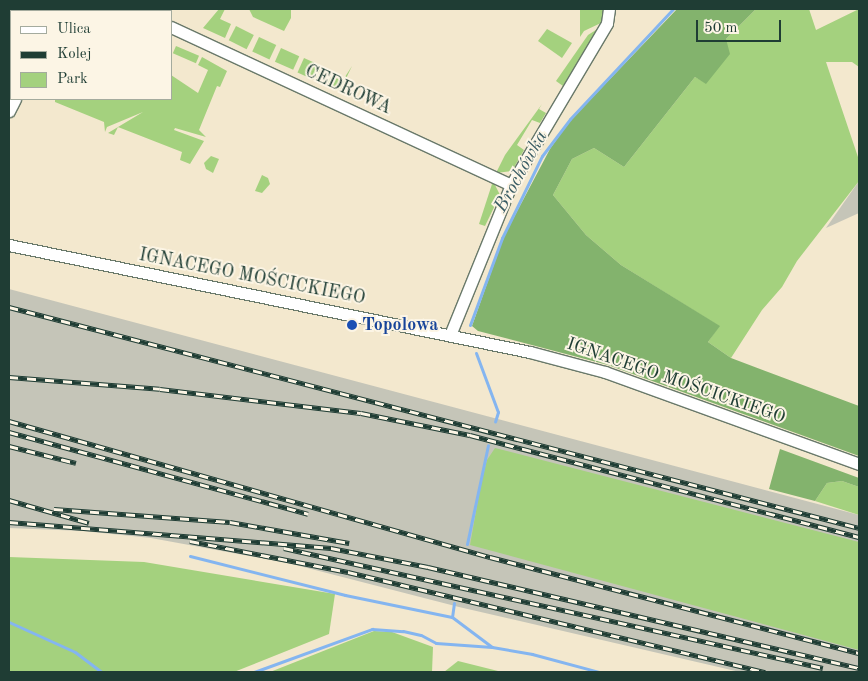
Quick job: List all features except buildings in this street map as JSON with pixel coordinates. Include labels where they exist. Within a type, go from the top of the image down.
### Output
[{"type":"street","points":[[450,334],[511,186],[607,23],[609,9]]},
{"type":"street","name":"CEDROWA","points":[[172,27],[511,186]]},
{"type":"street","name":"IGNACEGO MOŚCICKIEGO","points":[[9,245],[450,334],[605,372],[859,464]]},
{"type":"shaded area","points":[[859,181],[859,213],[826,228]]},
{"type":"shaded area","points":[[9,289],[859,515],[859,672],[740,672],[459,607],[288,563],[151,538],[83,531],[9,528]]},
{"type":"green space","points":[[219,9],[225,9],[220,19],[231,24],[225,38],[203,28]]},
{"type":"green space","points":[[249,9],[291,9],[291,18],[284,31],[253,17]]},
{"type":"green space","points":[[580,9],[603,9],[603,22],[584,31],[580,37]]},
{"type":"green space","points":[[677,9],[756,9],[726,39],[730,54],[706,84],[695,77],[624,167],[594,148],[572,159],[553,195],[586,235],[621,265],[720,326],[708,342],[731,358],[859,406],[859,456],[608,365],[478,331],[472,326],[504,236],[550,149],[568,123]]},
{"type":"green space","points":[[756,9],[809,9],[816,30],[859,9],[859,67],[852,62],[826,62],[859,160],[859,181],[797,261],[782,287],[762,310],[731,358],[708,342],[719,326],[621,265],[586,235],[553,195],[572,159],[594,148],[624,167],[695,77],[706,83],[726,39]]},
{"type":"green space","points":[[236,26],[254,35],[247,49],[229,40]]},
{"type":"green space","points":[[599,28],[563,86],[556,81],[588,35]]},
{"type":"green space","points":[[547,29],[572,43],[562,58],[538,41]]},
{"type":"green space","points":[[259,37],[276,45],[269,60],[252,52]]},
{"type":"green space","points":[[176,46],[199,56],[196,63],[173,53]]},
{"type":"green space","points":[[281,48],[299,56],[293,70],[275,62]]},
{"type":"green space","points":[[202,57],[227,71],[220,87],[217,86],[199,130],[206,137],[175,128],[174,130],[204,141],[190,164],[180,160],[182,152],[118,127],[143,112],[107,127],[105,132],[104,122],[55,102],[55,100],[172,100],[172,76],[198,93],[208,70],[198,65]]},
{"type":"green space","points":[[304,58],[322,66],[316,81],[297,73]]},
{"type":"green space","points":[[352,66],[340,91],[320,83],[325,71],[327,76],[343,80]]},
{"type":"green space","points":[[542,104],[539,109],[546,113],[540,123],[532,120],[517,145],[524,150],[512,171],[496,173],[505,155]]},
{"type":"green space","points":[[118,127],[114,135],[108,133]]},
{"type":"green space","points":[[211,156],[219,159],[213,173],[206,169],[204,163]]},
{"type":"green space","points":[[262,175],[268,178],[270,184],[262,193],[255,191]]},
{"type":"green space","points":[[493,181],[500,195],[485,226],[479,224]]},
{"type":"green space","points":[[495,448],[859,542],[859,650],[470,545],[481,483],[487,460]]},
{"type":"green space","points":[[780,449],[859,478],[859,487],[842,481],[827,483],[815,501],[769,489]]},
{"type":"green space","points":[[842,481],[859,487],[859,515],[815,501],[827,483]]},
{"type":"green space","points":[[9,557],[144,562],[335,594],[329,634],[234,672],[9,672]]},
{"type":"green space","points":[[374,631],[392,632],[433,647],[432,672],[270,672]]},
{"type":"green space","points":[[458,661],[502,672],[444,672]]},
{"type":"waterway","name":"Brochówka","points":[[470,325],[502,238],[542,156],[570,119],[673,9]]},
{"type":"waterway","name":"Brochówka","points":[[476,353],[498,412],[495,422]]},
{"type":"waterway","name":"Brochówka","points":[[467,544],[488,445]]},
{"type":"waterway","points":[[190,556],[345,595],[452,617]]},
{"type":"waterway","name":"Brochówka","points":[[454,603],[452,617],[492,647],[532,654],[599,672]]},
{"type":"waterway","points":[[9,622],[75,652],[102,672]]},
{"type":"waterway","points":[[254,672],[372,629],[403,631],[421,635],[436,643],[492,647]]},
{"type":"railway","points":[[9,307],[859,528]]},
{"type":"railway","points":[[9,377],[160,389],[361,413],[470,435],[859,537]]},
{"type":"railway","points":[[9,421],[490,557],[859,653]]},
{"type":"railway","points":[[9,432],[308,514]]},
{"type":"railway","points":[[9,446],[76,463]]},
{"type":"railway","points":[[9,500],[89,523]]},
{"type":"railway","points":[[54,509],[230,522],[349,543]]},
{"type":"railway","points":[[9,522],[331,548],[428,567],[859,668]]},
{"type":"railway","points":[[190,541],[348,572],[765,672]]},
{"type":"railway","points":[[284,548],[823,668]]},
{"type":"place","name":"Topolowa","points":[[352,325]]}]
